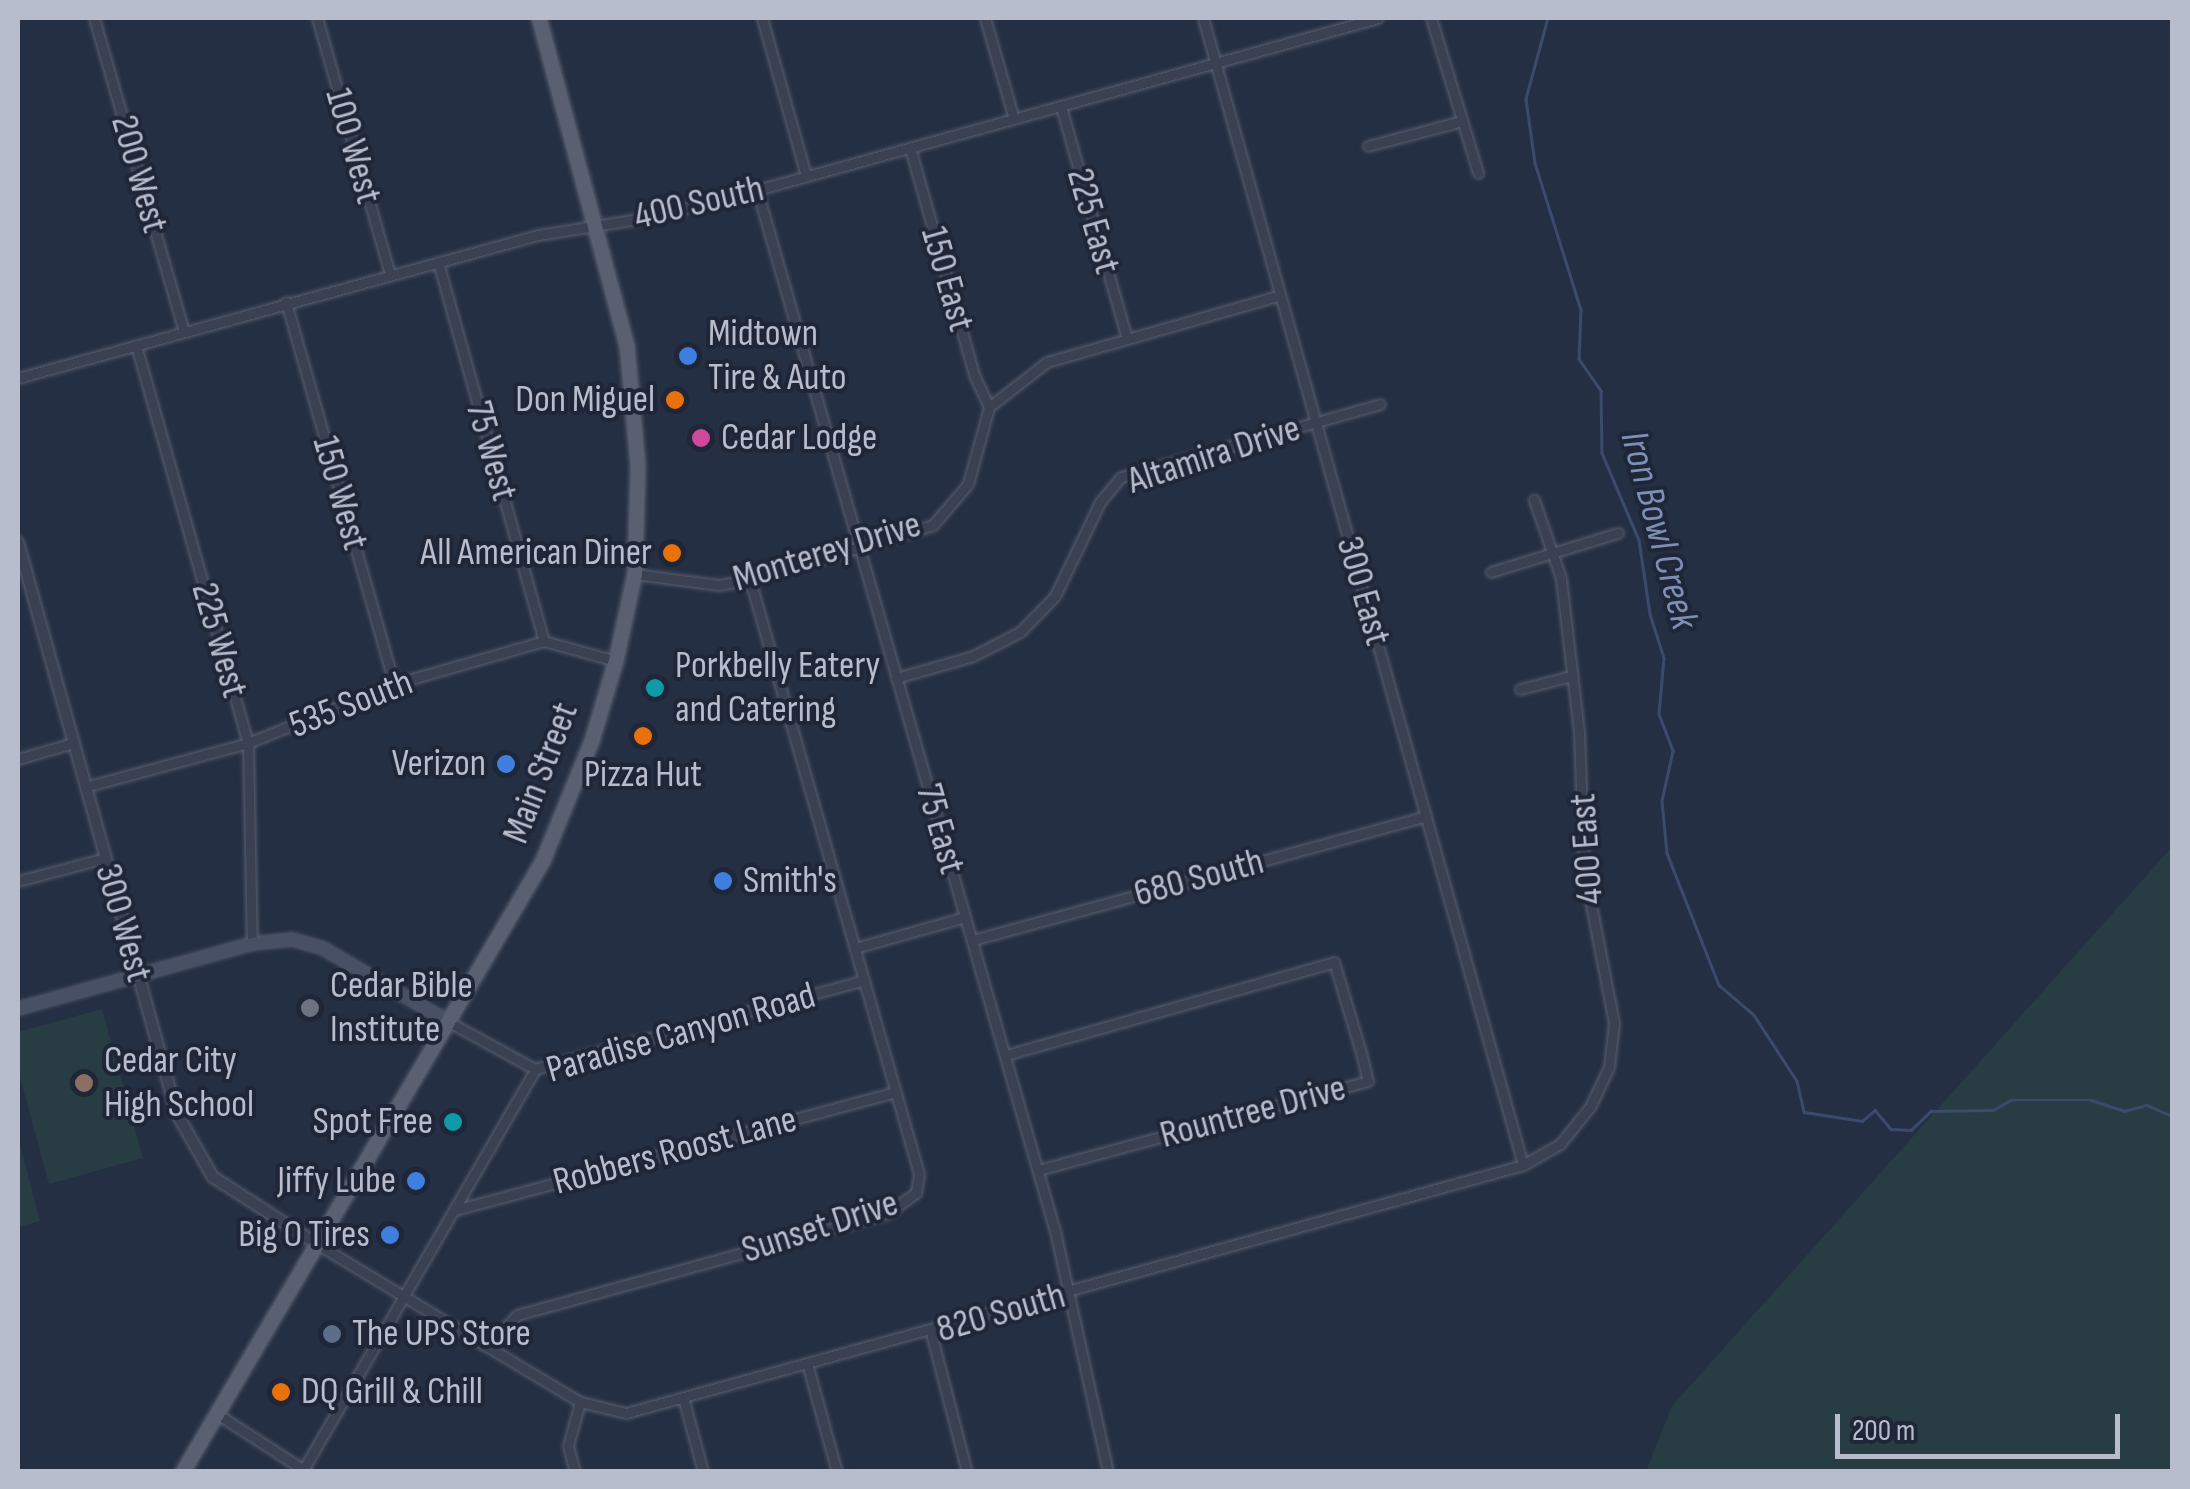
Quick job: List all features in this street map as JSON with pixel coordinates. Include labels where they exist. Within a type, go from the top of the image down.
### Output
[{"type":"main road","name":"Main Street","points":[[183,1472],[543,861],[587,756],[616,661],[635,574],[638,466],[627,346],[539,18]]},
{"type":"main road","points":[[18,1008],[252,943],[292,940],[323,948],[450,1022]]},
{"type":"street","name":"200 West","points":[[94,18],[184,331]]},
{"type":"street","name":"100 West","points":[[317,18],[390,274]]},
{"type":"street","points":[[762,18],[806,176]]},
{"type":"street","points":[[985,18],[1014,118]]},
{"type":"street","name":"300 East","points":[[1203,18],[1523,1165]]},
{"type":"street","name":"400 South","points":[[18,378],[390,274],[757,190],[1378,18]]},
{"type":"street","points":[[1431,18],[1478,173]]},
{"type":"street","name":"225 East","points":[[1061,107],[1126,335]]},
{"type":"street","points":[[1368,146],[1462,121]]},
{"type":"street","name":"150 East","points":[[910,148],[975,378],[989,407]]},
{"type":"street","name":"75 East","points":[[757,190],[1038,1170],[1108,1472]]},
{"type":"street","name":"75 West","points":[[438,262],[544,641]]},
{"type":"street","points":[[989,407],[1047,362],[1126,335],[1280,295]]},
{"type":"street","name":"150 West","points":[[286,302],[394,684]]},
{"type":"street","name":"225 West","points":[[136,345],[248,743],[252,943]]},
{"type":"street","name":"Altamira Drive","points":[[896,678],[974,656],[1020,632],[1055,596],[1100,502],[1122,477],[1380,404]]},
{"type":"street","name":"Monterey Drive","points":[[635,574],[718,586],[859,550],[932,525],[968,484],[989,407]]},
{"type":"street","name":"400 East","points":[[1523,1165],[1560,1144],[1590,1107],[1608,1067],[1614,1022],[1584,869],[1571,676],[1552,551],[1534,500]]},
{"type":"street","points":[[1491,572],[1618,533]]},
{"type":"street","name":"300 West","points":[[18,542],[177,1114],[202,1165],[235,1194],[317,1244]]},
{"type":"street","name":"Sunset Drive","points":[[488,1347],[517,1315],[907,1204],[919,1174],[750,580]]},
{"type":"street","points":[[544,641],[616,661]]},
{"type":"street","name":"535 South","points":[[85,787],[248,743],[394,684],[544,641]]},
{"type":"street","points":[[1520,689],[1571,676]]},
{"type":"street","points":[[18,759],[74,744]]},
{"type":"street","name":"680 South","points":[[972,940],[1426,816]]},
{"type":"street","points":[[18,881],[105,858]]},
{"type":"street","points":[[854,948],[965,917]]},
{"type":"street","name":"Rountree Drive","points":[[1006,1055],[1334,962],[1362,1056],[1368,1081],[1038,1170]]},
{"type":"street","name":"Paradise Canyon Road","points":[[305,1470],[535,1070],[864,980]]},
{"type":"street","points":[[450,1022],[535,1070]]},
{"type":"street","name":"Robbers Roost Lane","points":[[455,1210],[895,1092]]},
{"type":"street","name":"820 South","points":[[488,1347],[580,1402],[626,1414],[931,1333],[1523,1165]]},
{"type":"street","points":[[317,1244],[488,1347]]},
{"type":"street","points":[[931,1333],[967,1472]]},
{"type":"street","points":[[808,1367],[837,1472]]},
{"type":"street","points":[[684,1401],[704,1472]]},
{"type":"street","points":[[575,1472],[568,1446],[580,1402]]},
{"type":"street","points":[[217,1414],[305,1470]]},
{"type":"green space","points":[[2172,847],[2172,1471],[1646,1471],[1672,1406]]},
{"type":"green space","points":[[102,1009],[143,1158],[49,1184],[18,1070],[18,1032]]},
{"type":"green space","points":[[18,1137],[40,1221],[18,1227]]},
{"type":"waterway","name":"Iron Bowl Creek","points":[[1548,18],[1526,99],[1535,163],[1581,310],[1579,359],[1601,391],[1602,453],[1639,540],[1650,614],[1664,658],[1659,714],[1673,751],[1662,801],[1667,853],[1719,985],[1754,1015],[1797,1081],[1804,1112],[1862,1121],[1875,1110],[1891,1129],[1911,1130],[1931,1111],[1993,1110],[2011,1100],[2091,1100],[2124,1111],[2147,1105],[2172,1116]]},
{"type":"place","name":"Midtown Tire & Auto","points":[[688,356]]},
{"type":"place","name":"Don Miguel","points":[[675,400]]},
{"type":"place","name":"Cedar Lodge","points":[[701,438]]},
{"type":"place","name":"All American Diner","points":[[672,553]]},
{"type":"place","name":"Porkbelly Eatery and Catering","points":[[655,688]]},
{"type":"place","name":"Pizza Hut","points":[[643,736]]},
{"type":"place","name":"Verizon","points":[[506,764]]},
{"type":"place","name":"Smith's","points":[[723,881]]},
{"type":"place","name":"Cedar Bible Institute","points":[[310,1008]]},
{"type":"place","name":"Cedar City High School","points":[[84,1083]]},
{"type":"place","name":"Spot Free","points":[[453,1122]]},
{"type":"place","name":"Jiffy Lube","points":[[416,1181]]},
{"type":"place","name":"Big O Tires","points":[[390,1235]]},
{"type":"place","name":"The UPS Store","points":[[332,1334]]},
{"type":"place","name":"DQ Grill & Chill","points":[[281,1392]]}]
